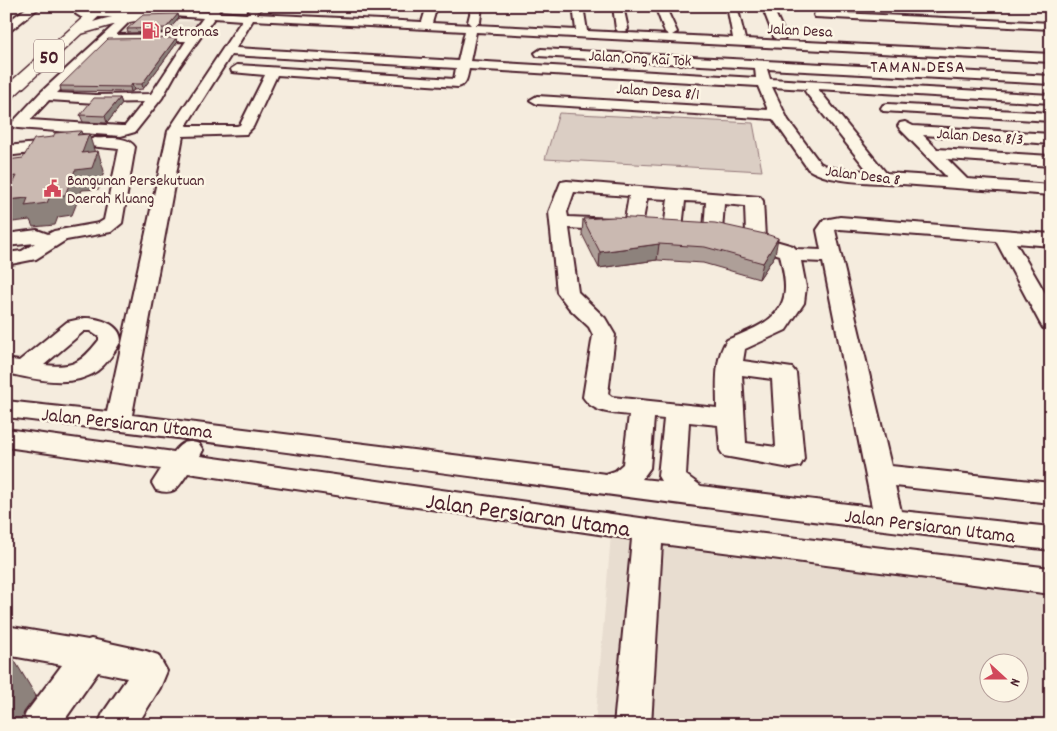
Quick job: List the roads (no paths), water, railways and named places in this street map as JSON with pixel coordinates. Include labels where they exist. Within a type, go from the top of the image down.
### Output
[{"type":"highway","points":[[111,6],[134,13]]},
{"type":"highway","name":"50","points":[[6,96],[70,36],[90,13]]},
{"type":"highway","name":"50","points":[[6,80],[90,13]]},
{"type":"highway","points":[[70,36],[134,13]]},
{"type":"street","points":[[6,29],[36,6]]},
{"type":"street","points":[[427,23],[432,6]]},
{"type":"street","points":[[217,67],[455,83],[460,80],[463,65],[461,48],[472,28],[477,6]]},
{"type":"street","points":[[578,6],[582,30]]},
{"type":"street","points":[[618,6],[622,29]]},
{"type":"street","points":[[660,6],[671,32]]},
{"type":"street","points":[[732,6],[739,38],[831,37],[816,11]]},
{"type":"street","points":[[767,6],[780,37]]},
{"type":"street","points":[[861,6],[955,10]]},
{"type":"street","points":[[171,8],[215,11],[195,36],[155,98],[130,130],[19,125],[20,121],[44,96],[134,13],[144,10],[171,8]]},
{"type":"street","points":[[926,9],[950,39]]},
{"type":"street","name":"Jalan Desa","points":[[90,13],[188,14],[215,11],[246,23],[427,23],[472,28],[535,39],[757,47],[886,57],[1051,66]]},
{"type":"street","points":[[816,11],[1051,26]]},
{"type":"street","points":[[118,421],[176,131],[246,23],[358,33],[472,28]]},
{"type":"street","name":"Jalan Desa","points":[[472,28],[582,30],[739,38]]},
{"type":"street","name":"Jalan Desa","points":[[582,30],[622,29],[739,38],[757,47],[831,37],[950,39],[1051,50]]},
{"type":"street","points":[[70,36],[195,36]]},
{"type":"street","name":"Jalan Desa","points":[[831,37],[1051,58]]},
{"type":"street","points":[[1022,37],[1051,38]]},
{"type":"street","points":[[534,69],[535,39]]},
{"type":"street","points":[[628,106],[643,44]]},
{"type":"street","name":"Jalan Desa 8","points":[[757,47],[763,82],[763,98],[814,166],[820,170],[839,174],[882,178],[1051,190]]},
{"type":"street","name":"Jalan Ong Kai Tok","points":[[227,52],[329,57],[343,53],[463,65],[1046,98]]},
{"type":"street","points":[[534,52],[1049,82]]},
{"type":"street","points":[[328,74],[343,53]]},
{"type":"street","points":[[886,57],[903,90]]},
{"type":"street","points":[[1031,65],[1049,82]]},
{"type":"street","points":[[176,131],[237,132],[244,129],[273,71]]},
{"type":"street","points":[[877,89],[888,108],[962,183]]},
{"type":"street","points":[[812,91],[882,178]]},
{"type":"street","points":[[44,96],[88,99],[155,98]]},
{"type":"street","points":[[1046,98],[1051,110]]},
{"type":"street","name":"Jalan Desa 8/1","points":[[538,100],[776,115]]},
{"type":"street","points":[[888,108],[1051,117]]},
{"type":"street","name":"Jalan Desa 8/3","points":[[910,130],[1051,139]]},
{"type":"street","points":[[6,260],[23,257],[34,252],[61,235],[104,228],[113,223],[127,148],[123,144],[92,143],[8,153]]},
{"type":"street","points":[[932,153],[1051,161]]},
{"type":"street","points":[[731,418],[606,404],[595,397],[604,335],[601,327],[573,300],[568,292],[558,212],[567,186],[754,201],[756,241]]},
{"type":"street","points":[[594,224],[603,189]]},
{"type":"street","points":[[639,192],[673,228]]},
{"type":"street","points":[[673,228],[677,195]]},
{"type":"street","points":[[673,228],[715,198]]},
{"type":"street","points":[[559,222],[673,228],[756,241],[786,250],[790,254],[796,287],[793,303],[778,325],[735,344],[731,355],[731,367],[731,418],[733,450],[790,459],[784,374],[731,367]]},
{"type":"street","points":[[889,522],[826,230],[831,224],[840,223],[1051,240]]},
{"type":"street","points":[[6,240],[41,236],[46,240],[45,244]]},
{"type":"street","points":[[1003,236],[1051,323]]},
{"type":"street","points":[[790,254],[831,257]]},
{"type":"street","name":"Jalan Persiaran Utama","points":[[6,408],[204,430],[889,522],[1051,539]]},
{"type":"street","points":[[608,484],[625,478],[636,468],[642,409]]},
{"type":"street","points":[[677,412],[672,476],[678,485],[693,495]]},
{"type":"street","points":[[174,472],[204,430]]},
{"type":"street","name":"Jalan Persiaran Utama","points":[[6,438],[174,472],[410,497],[648,530],[1051,581]]},
{"type":"street","points":[[878,474],[1051,493]]},
{"type":"street","points":[[632,725],[648,530]]},
{"type":"street","points":[[6,640],[91,654],[146,666],[150,671],[148,678],[116,725]]},
{"type":"street","points":[[39,725],[91,654]]},
{"type":"place","name":"Petronas","points":[[150,30]]},
{"type":"place","name":"Bangunan Persekutuan Daerah Kluang","points":[[53,188]]},
{"type":"district","name":"TAMAN DESA","points":[[918,66]]}]
